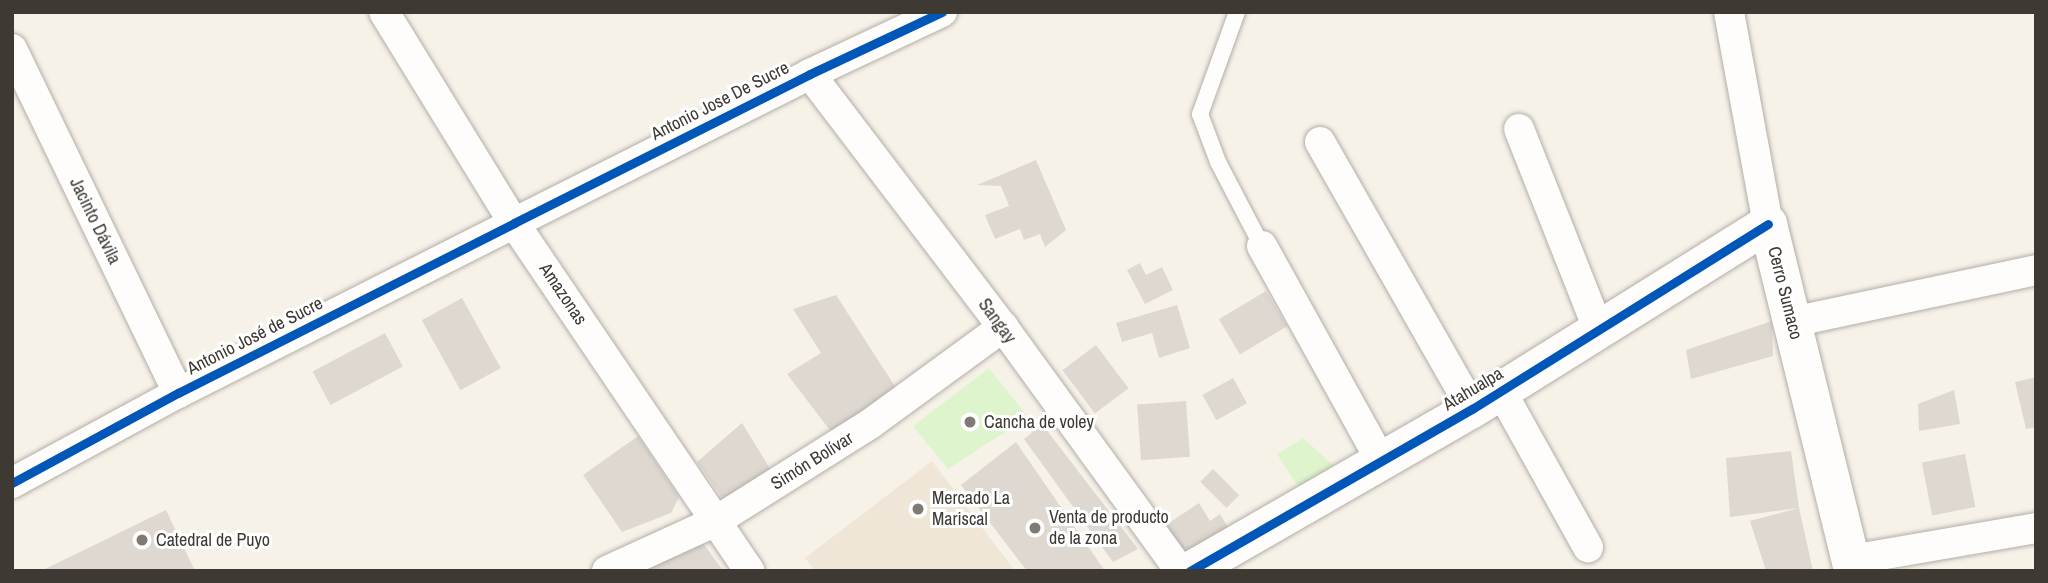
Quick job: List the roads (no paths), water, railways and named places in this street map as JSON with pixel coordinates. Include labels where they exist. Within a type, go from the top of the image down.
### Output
[{"type":"street","name":"Amazonas","points":[[384,12],[514,223],[750,571]]},
{"type":"street","name":"Antonio Jose De Sucre","points":[[514,223],[810,74],[942,12]]},
{"type":"street","name":"Cerro Sumaco","points":[[1729,12],[1768,224],[1852,565]]},
{"type":"street","name":"Jacinto Dávila","points":[[12,49],[178,393]]},
{"type":"street","name":"Sangay","points":[[810,74],[1003,327],[1180,571]]},
{"type":"street","points":[[1519,129],[1598,329]]},
{"type":"street","points":[[1320,142],[1487,400],[1588,547]]},
{"type":"street","name":"Antonio José de Sucre","points":[[12,482],[178,393],[514,223]]},
{"type":"street","name":"Atahualpa","points":[[1190,571],[1487,400],[1768,224]]},
{"type":"street","points":[[1262,246],[1381,461]]},
{"type":"street","points":[[1792,322],[2036,271]]},
{"type":"street","name":"Simón Bolívar","points":[[607,571],[716,521],[870,424],[1003,327]]},
{"type":"street","points":[[1852,565],[2036,527]]},
{"type":"lane","points":[[1237,12],[1200,114],[1218,162],[1262,246]]},
{"type":"place","name":"Cancha de voley","points":[[970,422]]},
{"type":"place","name":"Mercado La Mariscal","points":[[918,509]]},
{"type":"place","name":"Venta de producto de la zona","points":[[1035,528]]},
{"type":"place","name":"Catedral de Puyo","points":[[142,540]]}]
